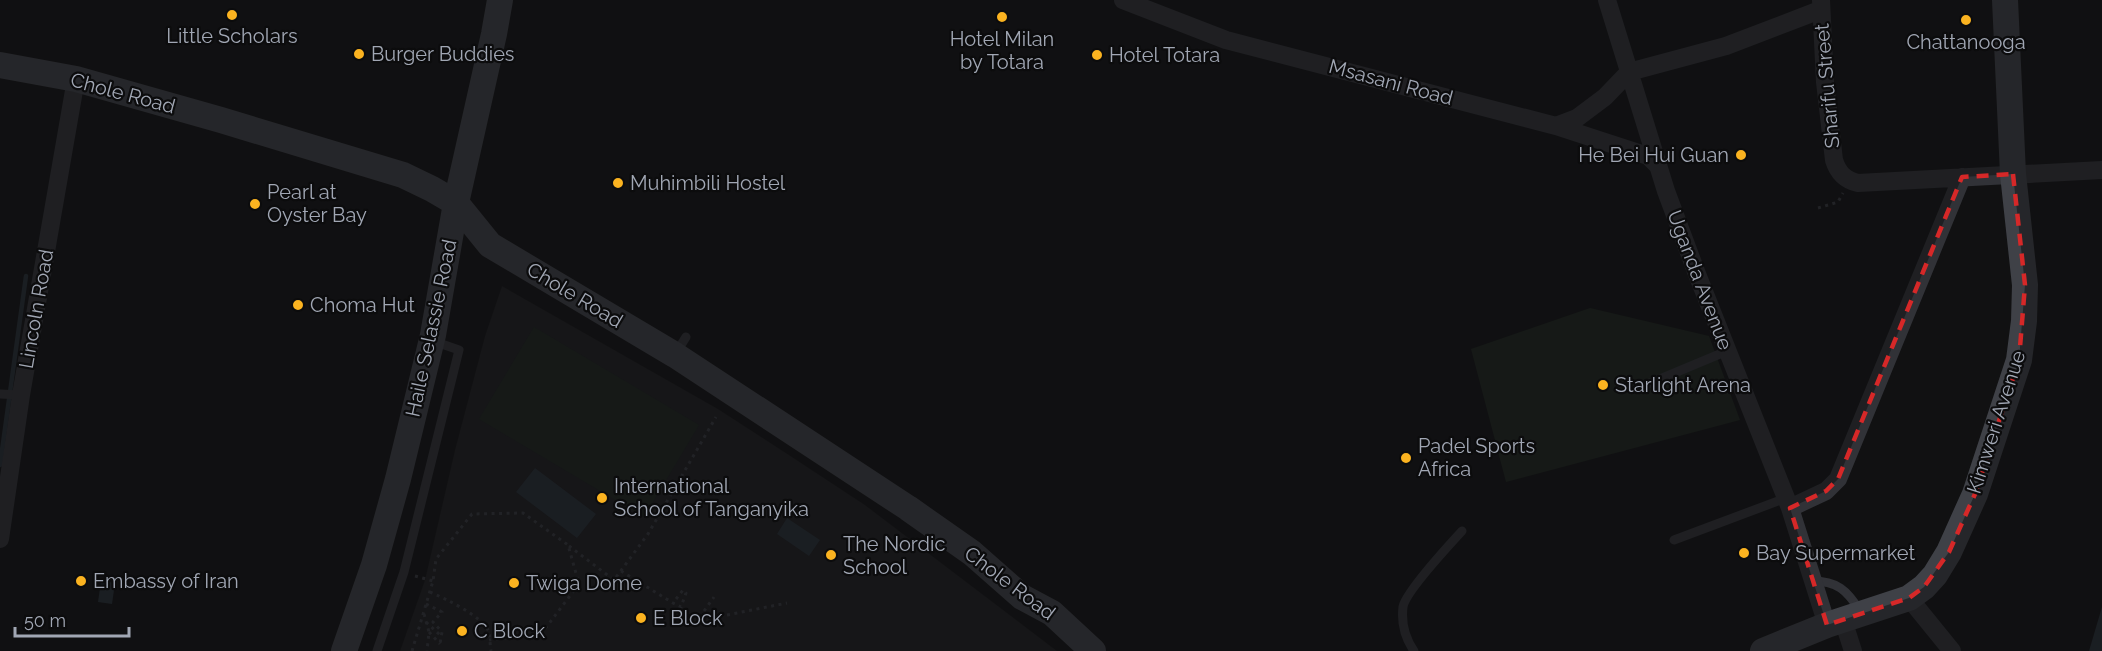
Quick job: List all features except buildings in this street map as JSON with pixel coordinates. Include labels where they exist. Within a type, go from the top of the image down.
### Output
[{"type":"street","name":"Haile Selassie Road","points":[[344,651],[374,565],[398,479],[431,340],[456,203],[500,0]]},
{"type":"street","name":"Msasani Road","points":[[1123,0],[1161,8],[1226,40],[1556,126],[1648,156],[1657,165]]},
{"type":"street","name":"Uganda Avenue","points":[[1607,0],[1657,165],[1697,274],[1788,503],[1812,581],[1844,620],[1853,651]]},
{"type":"street","name":"Kimweri Avenue","points":[[1763,651],[1909,598],[1924,588],[1949,552],[1975,494],[2019,360],[2024,321],[2025,285],[2013,174],[2005,0]]},
{"type":"street","points":[[1556,126],[1577,118],[1605,97],[1629,72],[1726,46],[1821,5]]},
{"type":"street","name":"Sharifu Street","points":[[1821,5],[1825,82],[1834,160],[1842,176],[1849,181]]},
{"type":"street","name":"Chole Road","points":[[0,65],[76,79],[221,120],[403,175],[432,189],[456,203],[490,245],[680,346],[844,465],[972,553],[1022,597],[1052,613],[1093,651]]},
{"type":"street","name":"Lincoln Road","points":[[0,537],[21,395],[76,79]]},
{"type":"street","points":[[1849,181],[1858,183],[2102,170]]},
{"type":"street","points":[[1788,503],[1827,491],[1838,479],[1962,177]]},
{"type":"street","points":[[1909,598],[1952,651]]},
{"type":"lane","points":[[377,651],[404,572],[459,351],[431,340]]},
{"type":"lane","points":[[1648,384],[1727,351]]},
{"type":"lane","points":[[0,394],[21,395]]},
{"type":"lane","points":[[1674,540],[1788,503]]},
{"type":"lane","points":[[1414,651],[1404,636],[1402,606],[1420,579],[1462,531]]},
{"type":"lane","points":[[1812,581],[1830,581],[1854,602],[1844,620]]},
{"type":"path","points":[[1818,208],[1838,202],[1849,181]]},
{"type":"path","points":[[412,651],[433,581],[436,559],[472,514],[523,513],[614,580],[648,534],[716,417]]},
{"type":"path","points":[[489,640],[541,634],[579,584],[568,545]]},
{"type":"path","points":[[621,571],[673,603],[681,607],[686,593],[683,590],[673,603]]},
{"type":"path","points":[[404,572],[433,581]]},
{"type":"path","points":[[430,592],[458,604],[486,626],[490,651]]},
{"type":"path","points":[[704,611],[714,597]]},
{"type":"path","points":[[727,615],[787,603]]},
{"type":"path","points":[[426,604],[442,612],[433,622],[442,632],[440,644],[429,632]]},
{"type":"path","points":[[423,612],[429,632],[427,651]]},
{"type":"path","points":[[426,622],[440,635]]},
{"type":"highlighted area","points":[[2013,174],[2025,285],[2019,360],[1975,494],[1949,552],[1924,587],[1909,598],[1827,625],[1790,508],[1826,491],[1838,479],[1962,177]]},
{"type":"shaded area","name":"International School of Tanganyika","points":[[502,286],[718,409],[789,455],[865,505],[1057,651],[400,651],[425,580],[455,450],[485,336]]},
{"type":"shaded area","name":"Starlight Arena","points":[[1590,308],[1709,336],[1740,420],[1506,482],[1471,349]]},
{"type":"shaded area","points":[[534,327],[699,425],[644,517],[479,419]]},
{"type":"shaded area","points":[[535,468],[596,514],[577,538],[516,492]]},
{"type":"shaded area","points":[[787,518],[820,540],[809,556],[777,534]]},
{"type":"shaded area","points":[[101,581],[115,583],[112,604],[98,602]]},
{"type":"shaded area","points":[[2102,607],[2102,651],[2089,651]]},
{"type":"waterway","points":[[0,465],[26,276]]},
{"type":"place","name":"Little Scholars","points":[[232,15]]},
{"type":"place","name":"Hotel Milan by Totara","points":[[1002,17]]},
{"type":"place","name":"Chattanooga","points":[[1966,20]]},
{"type":"place","name":"Burger Buddies","points":[[359,54]]},
{"type":"place","name":"Hotel Totara","points":[[1097,55]]},
{"type":"place","name":"He Bei Hui Guan","points":[[1741,155]]},
{"type":"place","name":"Muhimbili Hostel","points":[[618,183]]},
{"type":"place","name":"Pearl at Oyster Bay","points":[[255,204]]},
{"type":"place","name":"Choma Hut","points":[[298,305]]},
{"type":"place","name":"Starlight Arena","points":[[1603,385]]},
{"type":"place","name":"Padel Sports Africa","points":[[1406,458]]},
{"type":"place","name":"International School of Tanganyika","points":[[602,498]]},
{"type":"place","name":"Bay Supermarket","points":[[1744,553]]},
{"type":"place","name":"The Nordic School","points":[[831,555]]},
{"type":"place","name":"Embassy of Iran","points":[[81,581]]},
{"type":"place","name":"Twiga Dome","points":[[514,583]]},
{"type":"place","name":"E Block","points":[[641,618]]},
{"type":"place","name":"C Block","points":[[462,631]]}]
